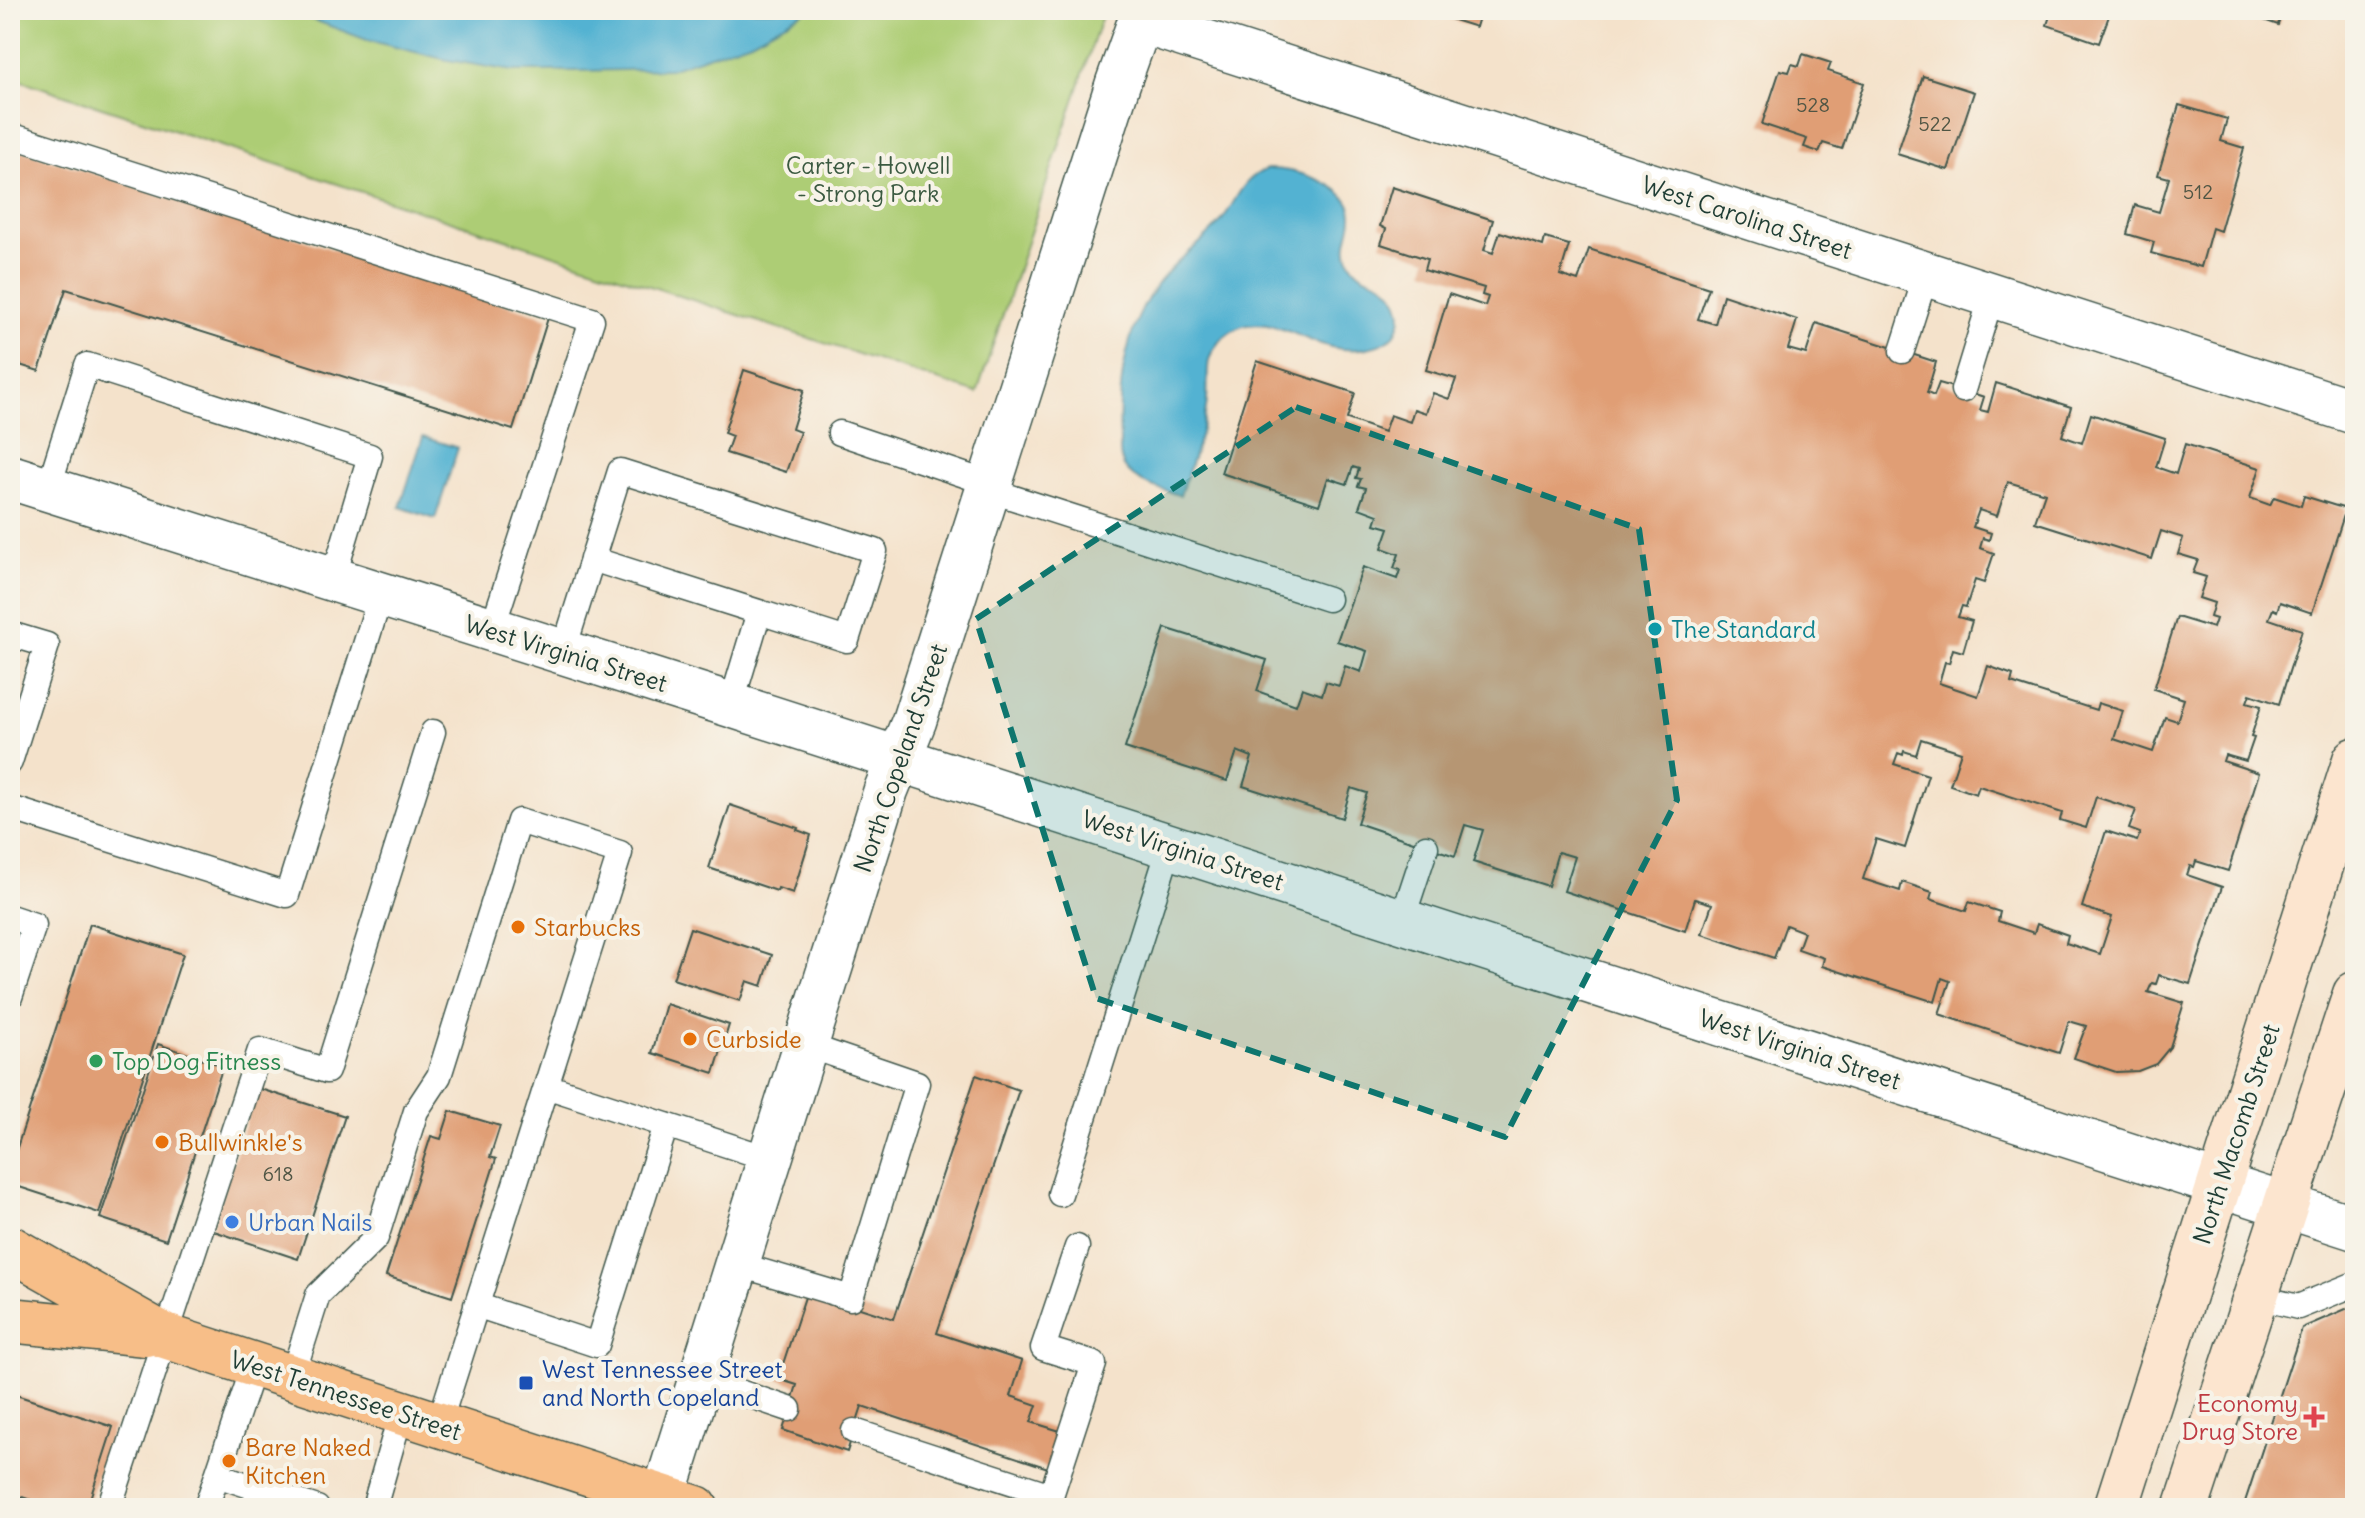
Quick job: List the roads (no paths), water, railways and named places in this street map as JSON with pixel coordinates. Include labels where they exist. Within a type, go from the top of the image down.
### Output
[{"type":"main road","name":"North Macomb Street","points":[[2116,1508],[2355,760]]},
{"type":"main road","points":[[2186,1508],[2355,994]]},
{"type":"main road","name":"West Tennessee Street","points":[[10,1248],[165,1336],[673,1504]]},
{"type":"main road","points":[[10,1320],[165,1336]]},
{"type":"street","name":"West Carolina Street","points":[[1142,16],[1926,275],[2355,412]]},
{"type":"street","name":"North Copeland Street","points":[[673,1504],[701,1379],[886,790],[914,721],[1142,16]]},
{"type":"street","name":"West Virginia Street","points":[[29,483],[899,758],[2355,1228]]},
{"type":"lane","points":[[10,135],[592,320],[492,629]]},
{"type":"lane","points":[[1902,351],[1926,275]]},
{"type":"lane","points":[[1963,390],[1992,295]]},
{"type":"lane","points":[[29,483],[87,365],[370,456],[333,579]]},
{"type":"lane","points":[[840,433],[990,487],[1328,599]]},
{"type":"lane","points":[[563,652],[592,559],[620,471],[875,551],[847,640],[592,559]]},
{"type":"lane","points":[[10,808],[287,895],[381,594]]},
{"type":"lane","points":[[731,705],[759,612]]},
{"type":"lane","points":[[10,634],[47,645],[10,762]]},
{"type":"lane","points":[[109,1508],[260,1050],[327,1071],[433,732]]},
{"type":"lane","points":[[206,1508],[217,1475],[318,1295],[376,1238],[416,1111],[439,1076],[519,821],[620,853],[476,1305],[374,1508]]},
{"type":"lane","points":[[1060,1194],[1170,846]]},
{"type":"lane","points":[[1402,920],[1426,847]]},
{"type":"lane","points":[[10,917],[34,925],[10,997]]},
{"type":"lane","points":[[737,1264],[851,1298],[917,1083],[806,1045]]},
{"type":"lane","points":[[546,1086],[770,1159]]},
{"type":"lane","points":[[476,1305],[597,1345],[666,1125]]},
{"type":"lane","points":[[854,1431],[1049,1501],[1094,1364],[1043,1348],[1077,1247]]},
{"type":"lane","points":[[2257,1297],[2298,1307],[2355,1284]]},
{"type":"lane","points":[[701,1379],[789,1409]]},
{"type":"lane","points":[[217,1475],[317,1508]]},
{"type":"water","points":[[287,10],[808,10],[751,41],[670,69],[513,71],[447,60],[367,40]]},
{"type":"water","points":[[1267,169],[1290,171],[1318,180],[1341,194],[1349,203],[1352,214],[1347,244],[1350,261],[1362,274],[1390,289],[1400,309],[1400,323],[1394,335],[1385,342],[1353,350],[1320,344],[1262,324],[1235,329],[1224,337],[1209,360],[1204,419],[1180,496],[1137,479],[1122,462],[1120,396],[1127,352],[1133,330],[1153,290],[1223,219],[1249,180]]},
{"type":"water","points":[[423,437],[458,448],[435,519],[400,507]]},
{"type":"place","name":"The Standard","points":[[1655,629]]},
{"type":"place","name":"Starbucks","points":[[518,927]]},
{"type":"place","name":"Curbside","points":[[690,1039]]},
{"type":"place","name":"Top Dog Fitness","points":[[96,1061]]},
{"type":"place","name":"Bullwinkle's","points":[[162,1142]]},
{"type":"place","name":"Urban Nails","points":[[232,1222]]},
{"type":"place","name":"West Tennessee Street and North Copeland","points":[[526,1383]]},
{"type":"place","name":"Economy Drug Store","points":[[2314,1417]]},
{"type":"place","name":"Bare Naked Kitchen","points":[[229,1461]]},
{"type":"park label","name":"Carter - Howell - Strong Park","points":[[868,179]]}]
